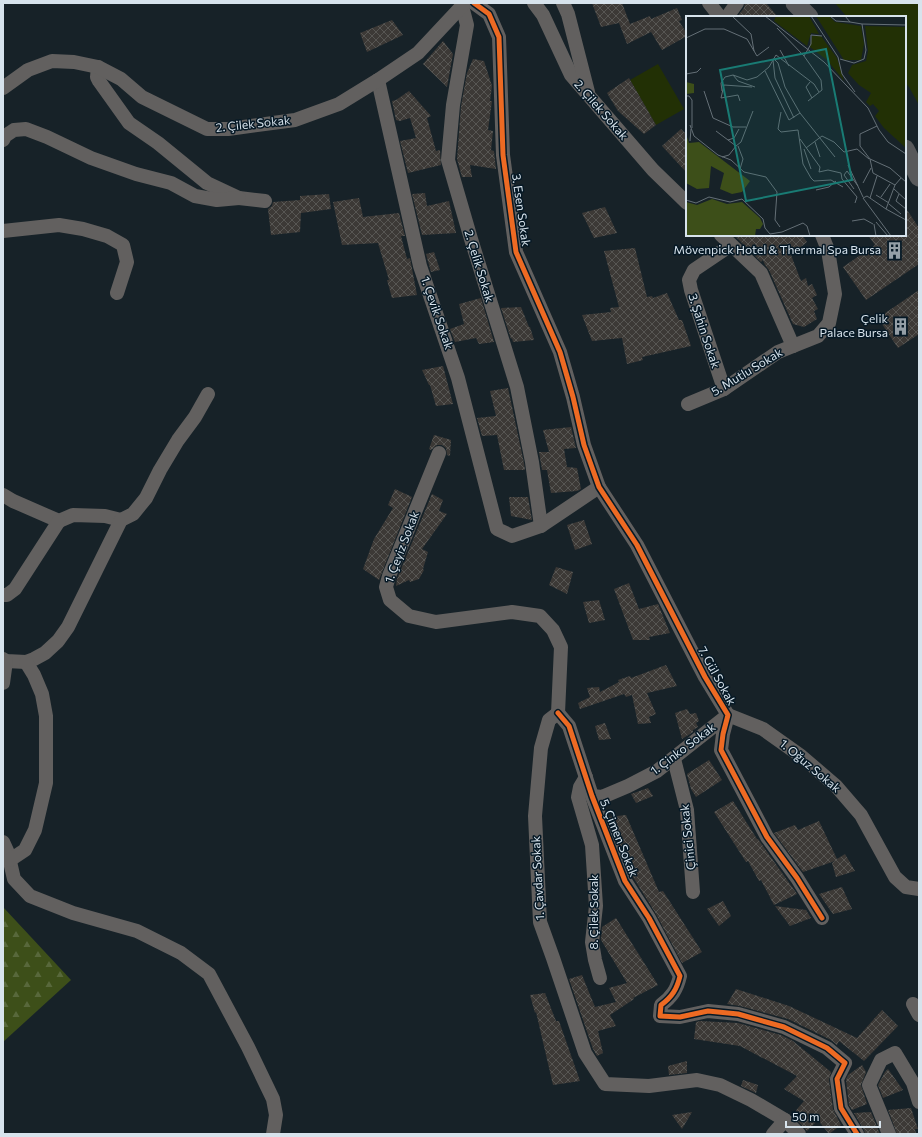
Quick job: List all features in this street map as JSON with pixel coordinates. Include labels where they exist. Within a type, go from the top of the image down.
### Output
[{"type":"main road","points":[[795,3],[808,16]]},
{"type":"main road","points":[[906,152],[919,177]]},
{"type":"street","name":"2. Çilek Sokak","points":[[534,3],[543,15],[571,75],[653,170],[686,202]]},
{"type":"street","points":[[563,3],[568,14],[589,96]]},
{"type":"street","points":[[709,3],[719,16]]},
{"type":"street","points":[[729,16],[737,3]]},
{"type":"street","name":"2. Çilek Sokak","points":[[3,88],[28,70],[52,61],[74,62],[98,67],[121,79],[142,97],[207,129],[228,129],[295,120],[339,104],[418,53],[466,4]]},
{"type":"street","name":"3. Esen Sokak","points":[[466,4],[489,14],[499,37],[503,154],[516,252],[560,352],[573,397],[584,445],[599,487]]},
{"type":"street","name":"2. Çelik Sokak","points":[[466,4],[467,25],[453,105],[448,160],[470,239],[517,387],[532,462],[541,526]]},
{"type":"street","points":[[98,67],[97,77],[99,81],[129,123],[158,143],[206,183],[239,198]]},
{"type":"street","name":"1. Çevik Sokak","points":[[378,80],[420,266],[458,378],[497,529],[512,536],[541,526]]},
{"type":"street","points":[[3,140],[14,130],[26,129],[47,137],[91,158],[136,174],[171,182],[195,196],[217,200],[239,198],[266,201]]},
{"type":"street","points":[[3,231],[59,225],[83,229],[107,236],[123,246],[127,262],[117,293]]},
{"type":"street","name":"5. Mutlu Sokak","points":[[688,404],[724,389],[778,352],[818,336],[829,323],[835,294],[828,250],[822,236]]},
{"type":"street","points":[[726,240],[761,273],[793,346]]},
{"type":"street","name":"3. Şahin Sokak","points":[[724,389],[689,280],[694,270],[726,240]]},
{"type":"street","points":[[3,683],[5,660],[26,662],[44,653],[58,641],[68,627],[121,520],[133,514],[146,498],[160,470],[195,417],[208,394]]},
{"type":"street","name":"1. Çeyiz Sokak","points":[[438,453],[389,576],[386,587],[390,600],[410,616],[436,622],[512,612],[540,616],[553,630],[561,647],[558,713]]},
{"type":"street","points":[[541,526],[599,487]]},
{"type":"street","name":"7. Gül Sokak","points":[[599,487],[637,545],[705,678],[728,715],[721,750],[768,837],[797,878],[822,918]]},
{"type":"street","points":[[3,495],[59,521]]},
{"type":"street","points":[[3,595],[7,595],[15,589],[59,521],[74,515],[105,516],[121,520]]},
{"type":"street","points":[[10,860],[24,850],[35,830],[46,783],[46,716],[42,694],[34,675],[26,662]]},
{"type":"street","name":"5. Çimen Sokak","points":[[558,713],[569,726],[592,796],[625,881],[650,918],[680,976],[677,988],[669,999],[662,1005],[660,1016],[680,1017],[708,1011],[738,1014],[784,1027],[827,1048],[846,1063],[837,1079],[841,1108],[857,1134]]},
{"type":"street","name":"1. Çavdar Sokak","points":[[558,713],[549,720],[541,748],[535,816],[540,922],[585,1053],[605,1084],[649,1086],[697,1080],[720,1085],[751,1100],[785,1120]]},
{"type":"street","name":"1. Çinko Sokak","points":[[592,796],[602,797],[657,771],[728,715]]},
{"type":"street","name":"1. Oğuz Sokak","points":[[728,715],[763,729],[801,756],[836,786],[861,815],[895,877],[906,887],[919,889]]},
{"type":"street","name":"Çinici Sokak","points":[[674,759],[687,810],[693,892]]},
{"type":"street","name":"8. Çilek Sokak","points":[[586,777],[580,787],[578,797],[592,845],[596,906],[592,942],[600,978]]},
{"type":"street","points":[[3,842],[10,860],[14,879],[30,896],[73,913],[137,931],[181,953],[209,974],[248,1047],[273,1099],[276,1115],[274,1134]]},
{"type":"street","points":[[889,1134],[869,1085],[882,1060],[895,1053],[913,1083],[919,1102]]},
{"type":"street","points":[[773,1134],[785,1120],[799,1134]]},
{"type":"green space","points":[[835,3],[919,3],[919,105],[906,83],[906,16],[846,16]]},
{"type":"green space","points":[[658,64],[684,109],[656,125],[630,80]]},
{"type":"green space","points":[[3,907],[71,980],[3,1042]]},
{"type":"building","points":[[592,3],[622,3],[630,24],[650,16],[651,19],[677,8],[682,20],[679,21],[686,32],[686,37],[662,50],[651,32],[627,44],[619,23],[601,27]]},
{"type":"building","points":[[745,3],[766,3],[777,16],[738,16],[744,8]]},
{"type":"building","points":[[392,20],[403,35],[367,52],[360,33]]},
{"type":"building","points":[[443,41],[453,54],[447,87],[423,64]]},
{"type":"building","points":[[473,59],[484,61],[492,86],[490,101],[492,101],[488,130],[493,131],[491,150],[494,151],[496,169],[470,165],[472,177],[462,177],[457,159],[461,106],[467,73]]},
{"type":"building","points":[[629,78],[656,125],[644,134],[618,111],[607,93]]},
{"type":"building","points":[[409,91],[431,116],[427,118],[436,151],[440,150],[441,165],[408,173],[400,141],[416,138],[410,118],[400,121],[396,120],[392,101]]},
{"type":"building","points":[[681,129],[686,134],[686,172],[662,146]]},
{"type":"building","points":[[425,193],[427,206],[449,201],[456,233],[422,235],[412,194]]},
{"type":"building","points":[[329,194],[331,209],[301,213],[300,232],[271,235],[268,209],[272,206],[273,202],[300,200],[300,196]]},
{"type":"building","points":[[359,198],[363,217],[399,213],[405,236],[401,236],[407,259],[410,258],[417,295],[392,298],[387,280],[389,280],[378,243],[342,245],[333,202]]},
{"type":"building","points":[[605,207],[617,233],[594,238],[582,213]]},
{"type":"building","name":"Mövenpick Hotel & Thermal Spa Bursa","points":[[906,208],[919,228],[919,264],[866,300],[843,267],[875,245],[869,236],[906,236]]},
{"type":"building","points":[[735,236],[803,236],[807,242],[791,255],[801,281],[806,278],[808,286],[812,284],[817,295],[812,298],[818,309],[814,311],[817,319],[804,327],[793,324],[769,270],[763,260],[761,262]]},
{"type":"building","points":[[635,248],[647,297],[652,296],[653,298],[667,293],[679,320],[682,320],[691,346],[642,357],[643,360],[627,364],[622,338],[592,341],[582,315],[611,312],[610,308],[619,307],[604,251]]},
{"type":"building","points":[[434,252],[440,270],[431,272],[426,254]]},
{"type":"building","name":"Çelik Palace Bursa","points":[[919,290],[919,334],[898,348],[878,318]]},
{"type":"building","points":[[481,298],[494,342],[479,344],[476,338],[455,342],[450,329],[464,324],[459,304]]},
{"type":"building","points":[[521,307],[534,340],[513,342],[501,308]]},
{"type":"building","points":[[443,366],[453,404],[436,406],[430,385],[422,370]]},
{"type":"building","points":[[508,388],[525,470],[504,470],[497,435],[482,436],[477,418],[496,416],[490,391]]},
{"type":"building","points":[[571,427],[576,448],[564,449],[567,467],[577,468],[581,489],[577,491],[551,493],[547,470],[542,470],[539,452],[549,452],[543,430]]},
{"type":"building","points":[[434,435],[451,440],[450,456],[447,455],[446,448],[442,445],[437,445],[431,450],[429,449]]},
{"type":"building","points":[[395,489],[412,497],[379,580],[363,569],[374,539],[393,508],[388,505]]},
{"type":"building","points":[[432,494],[443,500],[439,511],[447,514],[422,549],[428,552],[424,570],[419,579],[410,582],[409,580],[396,586],[397,579]]},
{"type":"building","points":[[509,497],[528,497],[532,520],[511,516]]},
{"type":"building","points":[[584,520],[592,544],[575,550],[567,525]]},
{"type":"building","points":[[556,567],[573,572],[567,594],[549,585]]},
{"type":"building","points":[[629,583],[639,609],[658,604],[670,633],[649,637],[650,640],[633,640],[614,589]]},
{"type":"building","points":[[599,600],[605,620],[589,623],[583,602]]},
{"type":"building","points":[[666,665],[677,686],[647,693],[656,714],[649,717],[651,723],[638,724],[632,695],[626,697],[624,694],[580,709],[578,703],[590,697],[587,688],[599,687],[600,692],[619,682],[618,680],[630,676],[631,678]]},
{"type":"building","points":[[687,709],[690,714],[696,713],[699,721],[696,723],[698,727],[682,739],[675,713]]},
{"type":"building","points":[[605,723],[611,739],[599,740],[595,726]]},
{"type":"building","points":[[709,760],[722,780],[696,797],[691,789],[687,774]]},
{"type":"building","points":[[648,788],[653,796],[636,803],[631,794]]},
{"type":"building","points":[[733,801],[757,839],[797,894],[774,905],[761,880],[759,881],[748,861],[746,862],[714,812]]},
{"type":"building","points":[[626,815],[659,892],[663,891],[702,952],[682,963],[656,914],[633,877],[609,817]]},
{"type":"building","points":[[819,821],[837,859],[845,854],[855,871],[836,877],[832,863],[835,861],[803,872],[774,833],[795,825],[798,830]]},
{"type":"building","points":[[842,887],[852,909],[833,914],[819,894]]},
{"type":"building","points":[[723,901],[731,916],[719,926],[707,909]]},
{"type":"building","points":[[775,906],[806,910],[811,918],[790,926]]},
{"type":"building","points":[[616,918],[658,985],[633,998],[634,999],[610,1015],[616,1026],[598,1031],[603,1053],[597,1056],[593,1049],[569,979],[582,975],[595,1007],[616,1002],[609,988],[627,983],[601,940],[602,927]]},
{"type":"building","points":[[736,989],[789,1006],[857,1038],[882,1010],[898,1026],[864,1061],[839,1041],[837,1045],[831,1040],[788,1019],[727,1004]]},
{"type":"building","points":[[545,993],[556,1021],[559,1021],[580,1081],[553,1085],[536,1012],[535,1013],[530,995]]},
{"type":"building","points":[[696,1022],[738,1023],[781,1035],[793,1041],[831,1072],[829,1080],[833,1109],[841,1125],[829,1134],[818,1120],[807,1131],[792,1115],[804,1101],[784,1089],[797,1076],[740,1046],[694,1039]]},
{"type":"building","points":[[687,1061],[687,1073],[669,1075],[668,1066]]},
{"type":"building","points":[[862,1065],[866,1072],[861,1085],[867,1104],[852,1110],[849,1105],[846,1080],[848,1075]]},
{"type":"building","points":[[888,1069],[903,1090],[883,1098],[878,1085]]},
{"type":"building","points":[[743,1080],[758,1085],[756,1093],[741,1086]]},
{"type":"building","points":[[911,1108],[918,1129],[915,1129],[916,1134],[897,1134],[888,1110]]},
{"type":"building","points":[[692,1112],[682,1129],[672,1115]]},
{"type":"building","points":[[871,1112],[880,1134],[865,1134],[854,1113]]},
{"type":"cycle path","points":[[474,3],[489,14],[499,37],[503,155],[516,252],[560,352],[573,397],[584,445],[599,487],[637,545],[705,677],[728,715],[721,750],[767,837],[797,878],[822,918]]},
{"type":"cycle path","points":[[558,713],[569,726],[592,796],[625,881],[649,918],[680,976],[674,992],[661,1005],[660,1016],[680,1017],[708,1011],[738,1014],[784,1027],[827,1048],[845,1063],[837,1079],[841,1108],[857,1134]]},
{"type":"place","name":"Mövenpick Hotel & Thermal Spa Bursa","points":[[894,250]]},
{"type":"place","name":"Çelik Palace Bursa","points":[[901,326]]}]
